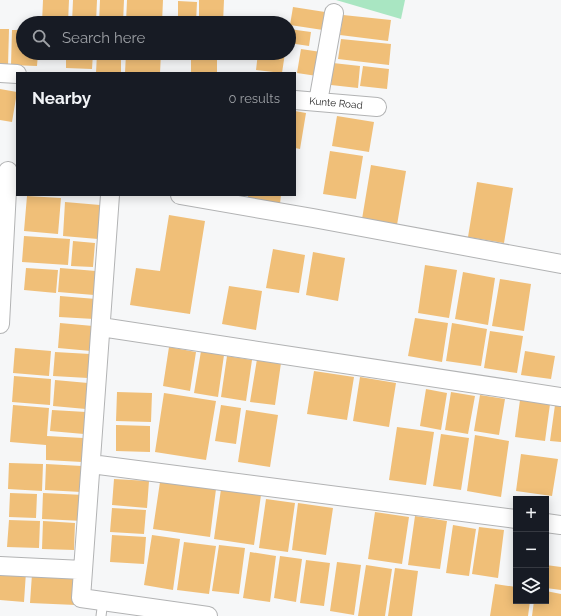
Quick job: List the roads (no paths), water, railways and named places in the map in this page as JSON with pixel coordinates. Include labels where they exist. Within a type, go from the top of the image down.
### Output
[{"type":"street","points":[[318,102],[334,13]]},
{"type":"street","points":[[0,73],[16,74]]},
{"type":"street","name":"Kunte Road","points":[[296,100],[377,107]]},
{"type":"street","points":[[0,324],[8,171]]},
{"type":"street","points":[[110,196],[81,598],[102,608],[208,616]]},
{"type":"street","points":[[186,196],[561,264]]},
{"type":"street","points":[[101,327],[561,397]]},
{"type":"street","points":[[91,464],[513,519]]},
{"type":"street","points":[[549,523],[561,524]]},
{"type":"street","points":[[0,566],[83,570]]}]
